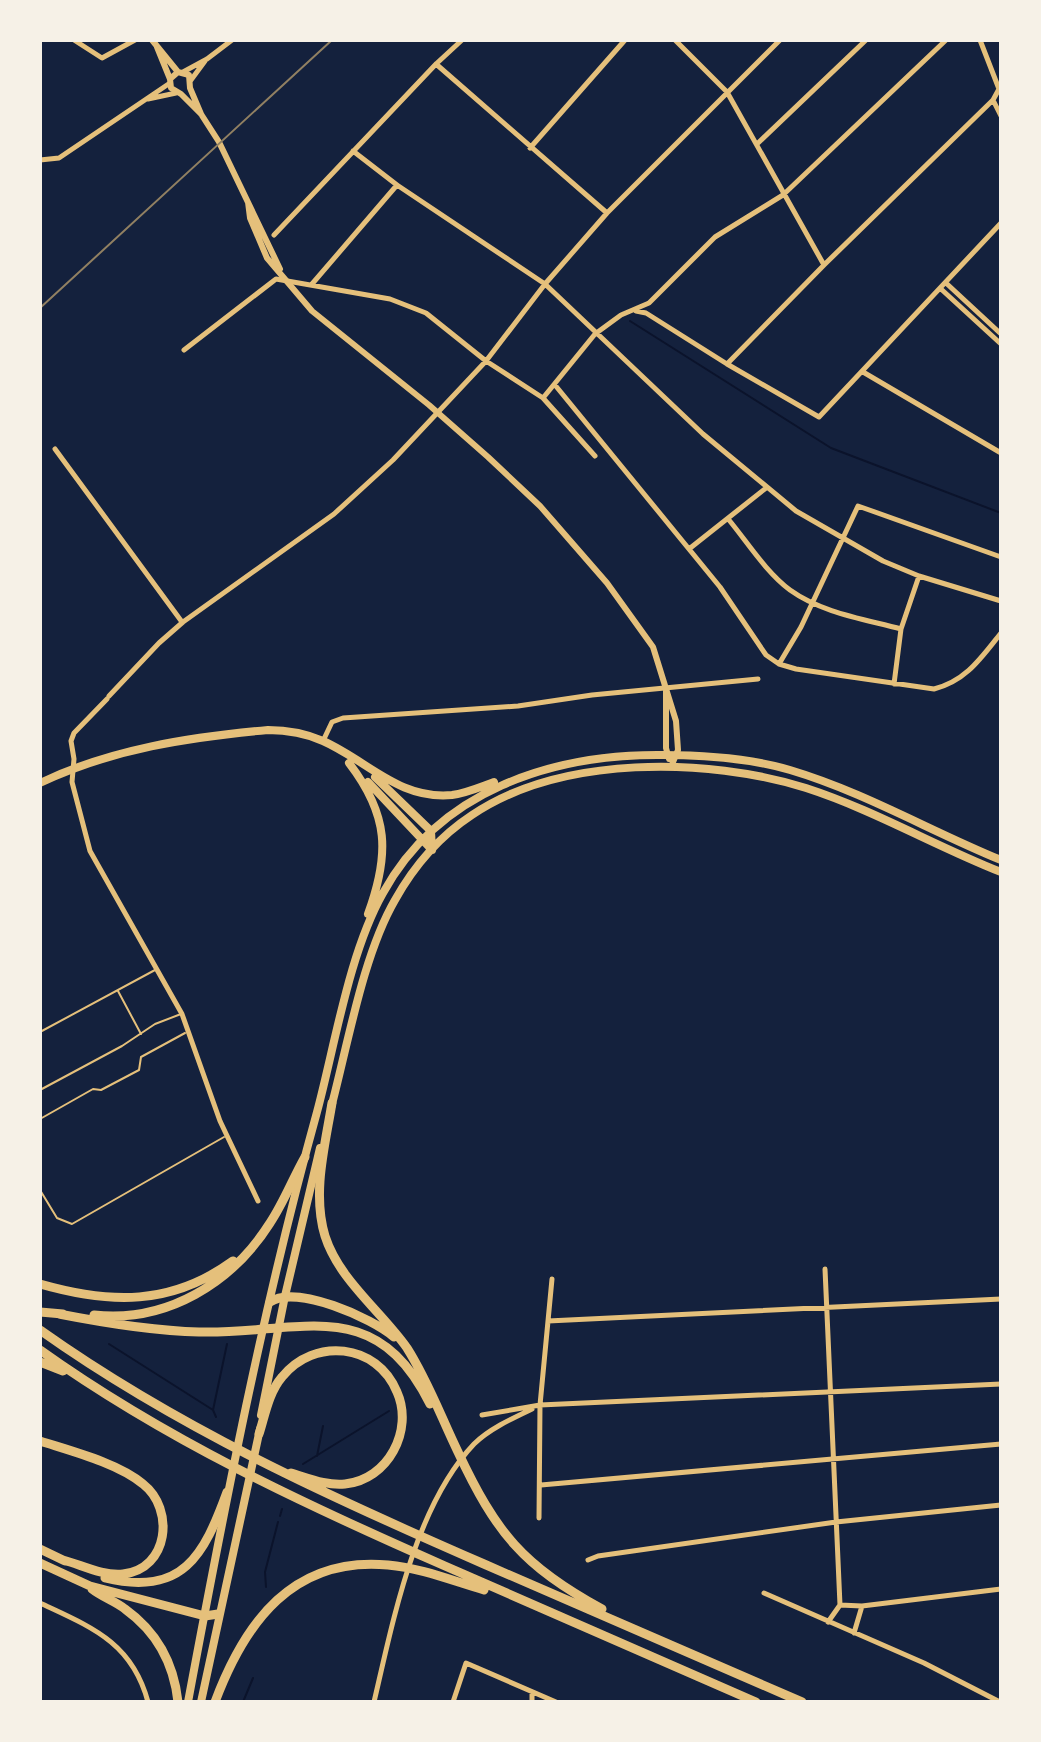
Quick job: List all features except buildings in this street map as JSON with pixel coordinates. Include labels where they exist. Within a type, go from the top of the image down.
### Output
[{"type":"highway","points":[[332,1103],[319,1192],[320,1215],[326,1237],[336,1260],[350,1280],[406,1347],[423,1375],[458,1452]]},
{"type":"highway","points":[[59,1314],[130,1316],[157,1311],[205,1290],[232,1269],[272,1221],[305,1157]]},
{"type":"highway","points":[[40,1284],[104,1298],[154,1296],[200,1281],[252,1247]]},
{"type":"highway","points":[[270,1302],[285,1296],[355,1312],[375,1322],[406,1347]]},
{"type":"highway","points":[[40,1312],[160,1330],[247,1331],[326,1325],[362,1333],[397,1356],[412,1373],[492,1516],[524,1557],[561,1587],[654,1638]]},
{"type":"highway","points":[[40,1330],[108,1376],[260,1463],[802,1702]]},
{"type":"highway","points":[[40,1350],[141,1417],[260,1482],[507,1596],[756,1702]]},
{"type":"highway","points":[[259,1434],[281,1378],[293,1366],[318,1352],[344,1350],[357,1353],[389,1377],[401,1401],[402,1429],[395,1448],[383,1465],[368,1477],[341,1485],[260,1463]]},
{"type":"highway","points":[[40,1362],[80,1379]]},
{"type":"highway","points":[[40,1441],[78,1454],[142,1483],[155,1496],[163,1512],[165,1529],[161,1545],[151,1559],[137,1570],[110,1574],[63,1560]]},
{"type":"highway","points":[[40,1549],[76,1568],[108,1579],[149,1582],[167,1577],[185,1569],[198,1557],[209,1540],[227,1492]]},
{"type":"highway","points":[[40,1563],[90,1586],[125,1608],[157,1641],[174,1677],[178,1702]]},
{"type":"highway","points":[[215,1702],[236,1651],[266,1609],[285,1592],[333,1569],[389,1565],[507,1596]]},
{"type":"highway","points":[[90,1586],[205,1616],[218,1614]]},
{"type":"main road","points":[[40,783],[73,767],[117,754],[255,731],[288,730],[323,741],[389,782],[417,792],[454,794],[495,782],[503,783]]},
{"type":"main road","points":[[188,1702],[241,1424],[349,986],[381,896],[398,868],[422,840],[463,805],[503,783],[583,761],[672,754],[720,757],[789,769],[879,804],[1001,860]]},
{"type":"main road","points":[[350,760],[431,831],[432,850]]},
{"type":"main road","points":[[350,760],[432,850]]},
{"type":"main road","points":[[349,986],[351,961],[381,876],[383,845],[377,807],[350,760]]},
{"type":"main road","points":[[201,1702],[259,1434],[279,1321],[367,972],[384,921],[405,884],[432,850],[472,815],[519,790],[581,774],[671,767],[743,774],[804,788],[883,817],[1001,872]]},
{"type":"street","points":[[74,40],[102,58],[135,40]]},
{"type":"street","points":[[152,40],[191,84],[201,114],[233,168],[286,279],[312,311],[438,413],[540,506],[599,573],[653,647],[676,721],[678,742],[672,754]]},
{"type":"street","points":[[147,99],[180,72],[207,59],[232,40]]},
{"type":"street","points":[[274,235],[462,40]]},
{"type":"street","points":[[530,148],[625,40]]},
{"type":"street","points":[[675,40],[727,92],[824,265]]},
{"type":"street","points":[[258,1201],[226,1136],[182,1014],[90,851],[72,782],[71,741],[74,733],[159,643],[183,622],[334,514],[393,460],[486,361],[545,284],[607,213],[780,40]]},
{"type":"street","points":[[757,144],[866,40]]},
{"type":"street","points":[[543,398],[595,334],[621,315],[649,303],[715,237],[783,195],[946,40]]},
{"type":"street","points":[[727,364],[993,100],[1000,88],[980,40]]},
{"type":"street","points":[[157,47],[170,81],[201,114]]},
{"type":"street","points":[[40,160],[59,158],[147,99],[179,93],[191,84],[207,59]]},
{"type":"street","points":[[436,64],[607,213]]},
{"type":"street","points":[[993,100],[1001,116]]},
{"type":"street","points":[[353,151],[397,185],[545,284],[595,334],[766,488],[796,511],[883,561],[919,576],[1001,601]]},
{"type":"street","points":[[312,284],[397,185]]},
{"type":"street","points":[[635,310],[646,313],[819,417],[1001,223]]},
{"type":"street","points":[[184,350],[276,279],[407,304],[426,313],[486,361],[543,398],[595,456]]},
{"type":"street","points":[[944,286],[1001,334]]},
{"type":"street","points":[[944,286],[1001,344]]},
{"type":"street","points":[[863,372],[1001,453]]},
{"type":"street","points":[[555,385],[720,587],[766,655],[779,664],[934,689],[951,685],[968,674],[1001,633]]},
{"type":"street","points":[[55,449],[183,622]]},
{"type":"street","points":[[689,549],[766,488]]},
{"type":"street","points":[[779,664],[858,506],[1001,557]]},
{"type":"street","points":[[729,520],[788,589],[812,603],[901,629]]},
{"type":"street","points":[[894,684],[901,629],[919,576]]},
{"type":"street","points":[[323,741],[332,722],[343,718],[518,706],[758,679]]},
{"type":"street","points":[[666,687],[671,767]]},
{"type":"street","points":[[825,1269],[840,1605],[828,1622]]},
{"type":"street","points":[[539,1518],[540,1405],[552,1279]]},
{"type":"street","points":[[548,1321],[1001,1299]]},
{"type":"street","points":[[482,1415],[540,1405],[1001,1384]]},
{"type":"street","points":[[374,1702],[400,1586],[449,1477],[486,1434],[540,1405]]},
{"type":"street","points":[[541,1485],[1001,1444]]},
{"type":"street","points":[[588,1560],[598,1556],[836,1522],[1001,1505]]},
{"type":"street","points":[[840,1605],[862,1606],[1001,1589]]},
{"type":"street","points":[[764,1593],[924,1663],[1000,1702]]},
{"type":"street","points":[[40,1603],[89,1626],[115,1644],[136,1670],[148,1702]]},
{"type":"street","points":[[854,1633],[862,1606]]},
{"type":"street","points":[[453,1702],[466,1663],[556,1702]]},
{"type":"street","points":[[532,1692],[532,1702]]},
{"type":"lane","points":[[40,1032],[158,968]]},
{"type":"lane","points":[[117,990],[141,1034]]},
{"type":"lane","points":[[40,1090],[155,1024],[182,1014]]},
{"type":"lane","points":[[40,1119],[93,1089],[101,1090],[139,1070],[141,1057],[189,1031]]},
{"type":"lane","points":[[40,1190],[57,1218],[72,1224],[226,1136]]},
{"type":"waterway","points":[[630,321],[831,448],[1001,513]]},
{"type":"waterway","points":[[109,1344],[213,1410]]},
{"type":"waterway","points":[[216,1417],[213,1410],[227,1344]]},
{"type":"waterway","points":[[303,1464],[389,1411]]},
{"type":"waterway","points":[[317,1456],[323,1426]]},
{"type":"waterway","points":[[280,1516],[282,1509]]},
{"type":"waterway","points":[[266,1587],[265,1572],[278,1522]]},
{"type":"waterway","points":[[243,1702],[253,1678]]},
{"type":"railway","points":[[40,308],[332,40]]}]
